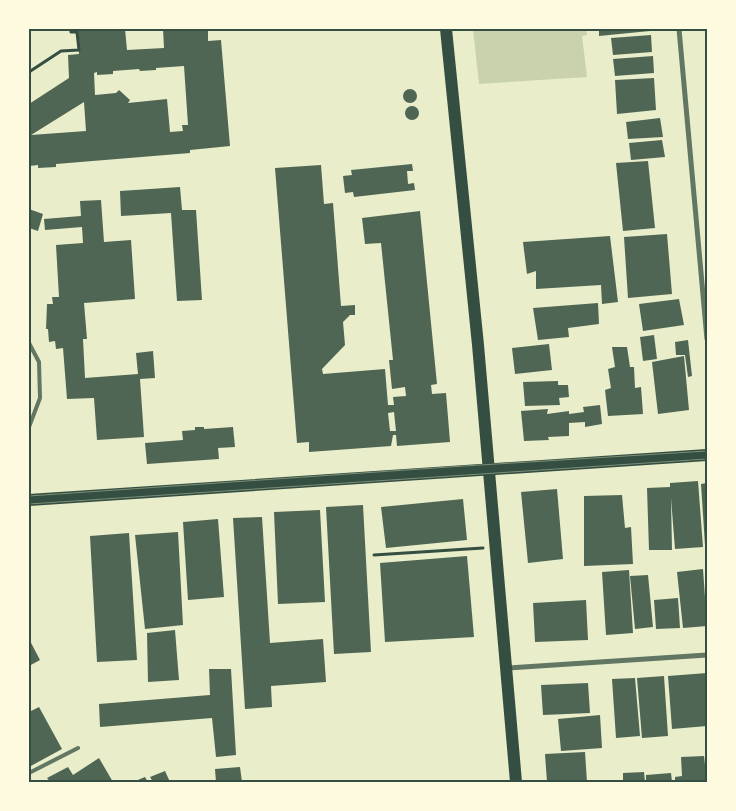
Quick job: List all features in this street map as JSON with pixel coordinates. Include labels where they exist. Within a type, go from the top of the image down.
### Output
[{"type":"main road","points":[[446,29],[489,469],[516,782]]},
{"type":"main road","points":[[29,500],[707,455]]},
{"type":"street","points":[[679,29],[707,338]]},
{"type":"street","points":[[507,668],[707,655]]},
{"type":"lane","points":[[29,258],[29,266]]},
{"type":"lane","points":[[29,343],[39,362],[40,398],[29,427]]},
{"type":"lane","points":[[29,774],[78,748]]},
{"type":"path","points":[[29,72],[61,52],[79,50],[77,32],[71,32],[71,29]]},
{"type":"path","points":[[374,555],[496,547]]},
{"type":"green space","points":[[473,29],[586,29],[587,35],[582,36],[587,77],[479,84]]},
{"type":"building","points":[[77,29],[125,29],[127,50],[164,48],[163,29],[208,29],[208,41],[221,40],[230,146],[190,150],[190,153],[56,164],[56,167],[38,168],[38,165],[29,166],[29,104],[69,78],[68,55],[79,54]],"holes":[[[184,66],[188,125],[182,125],[183,131],[170,132],[167,99],[128,103],[130,100],[119,90],[116,93],[95,95],[94,73],[97,72],[97,75],[113,74],[113,71],[156,70],[156,68]],[[84,102],[86,131],[31,135]]]},
{"type":"building","points":[[599,29],[650,29],[650,31],[599,36]]},
{"type":"building","points":[[651,35],[652,52],[613,55],[611,38]]},
{"type":"building","points":[[653,56],[654,73],[615,76],[613,59]]},
{"type":"building","points":[[654,78],[656,110],[617,114],[615,80]]},
{"type":"building","points":[[407,89],[413,89],[417,96],[413,103],[407,103],[403,99],[403,93]]},
{"type":"building","points":[[409,106],[415,106],[419,113],[415,120],[409,120],[405,116],[405,110]]},
{"type":"building","points":[[660,118],[663,137],[628,139],[626,122]]},
{"type":"building","points":[[662,140],[665,157],[631,160],[629,143]]},
{"type":"building","points":[[648,161],[655,228],[623,231],[616,163]]},
{"type":"building","points":[[412,164],[413,171],[407,171],[408,184],[414,183],[415,190],[354,197],[353,192],[345,193],[343,176],[352,175],[351,170]]},
{"type":"building","points":[[321,165],[324,204],[333,203],[341,306],[355,305],[355,315],[350,315],[343,322],[345,345],[322,369],[323,374],[385,369],[388,405],[394,405],[393,397],[406,396],[405,387],[392,389],[389,360],[393,360],[381,243],[365,244],[362,218],[420,211],[437,384],[431,385],[432,394],[446,393],[450,442],[397,446],[396,435],[393,435],[391,446],[309,452],[309,442],[297,443],[275,168]],"holes":[[[394,412],[396,431],[390,431],[388,413]]]},
{"type":"building","points":[[180,187],[182,210],[196,210],[202,300],[177,301],[171,213],[121,216],[120,191]]},
{"type":"building","points":[[101,200],[104,242],[131,240],[135,299],[84,303],[87,339],[83,339],[85,378],[138,374],[136,353],[153,351],[155,378],[140,379],[144,437],[97,440],[94,398],[67,399],[63,348],[56,349],[55,341],[49,342],[48,329],[46,329],[47,304],[53,304],[52,297],[59,297],[56,245],[83,243],[82,227],[45,230],[44,219],[81,216],[80,201]]},
{"type":"building","points":[[29,209],[43,214],[38,231],[29,228]]},
{"type":"building","points":[[667,234],[672,294],[628,298],[624,237]]},
{"type":"building","points":[[610,236],[618,302],[602,304],[601,285],[536,289],[536,271],[527,274],[523,242]]},
{"type":"building","points":[[679,299],[684,325],[643,331],[639,304]]},
{"type":"building","points":[[598,303],[599,324],[568,328],[569,337],[538,340],[533,308]]},
{"type":"building","points":[[654,335],[657,359],[643,361],[640,337]]},
{"type":"building","points":[[688,340],[692,376],[688,377],[685,355],[676,355],[675,342]]},
{"type":"building","points":[[549,344],[552,370],[515,374],[512,348]]},
{"type":"building","points":[[612,347],[627,347],[630,367],[634,367],[635,388],[641,387],[643,414],[608,416],[605,390],[611,388],[608,369],[615,367]]},
{"type":"building","points":[[684,356],[689,410],[658,414],[652,362]]},
{"type":"building","points":[[558,381],[558,385],[568,385],[569,397],[559,398],[560,405],[525,406],[523,382]]},
{"type":"building","points":[[600,405],[602,424],[585,427],[585,422],[569,423],[569,436],[548,437],[549,440],[524,441],[521,411],[548,409],[547,414],[569,411],[569,414],[584,412],[583,407]]},
{"type":"building","points":[[195,427],[204,427],[204,429],[233,427],[235,447],[218,448],[219,459],[147,464],[145,443],[183,440],[182,431],[195,430]]},
{"type":"building","points":[[698,481],[703,547],[675,549],[671,498],[672,550],[649,550],[647,488],[670,487],[670,483]]},
{"type":"building","points":[[707,483],[707,545],[705,545],[701,484]]},
{"type":"building","points":[[557,489],[563,559],[528,563],[521,492]]},
{"type":"building","points":[[622,495],[625,528],[631,527],[633,564],[584,566],[584,496]]},
{"type":"building","points":[[463,499],[467,540],[386,548],[381,507]]},
{"type":"building","points":[[363,505],[371,652],[334,654],[326,507]]},
{"type":"building","points":[[320,510],[325,602],[278,604],[274,512]]},
{"type":"building","points":[[262,517],[270,643],[323,639],[326,682],[271,686],[272,707],[245,709],[233,518]]},
{"type":"building","points":[[218,519],[224,597],[188,600],[183,522]]},
{"type":"building","points":[[178,532],[183,625],[145,629],[135,535]]},
{"type":"building","points":[[129,533],[137,660],[97,662],[90,536]]},
{"type":"building","points":[[467,556],[474,637],[385,642],[380,563]]},
{"type":"building","points":[[703,569],[707,626],[683,628],[677,572]]},
{"type":"building","points":[[629,570],[633,633],[606,635],[602,572]]},
{"type":"building","points":[[648,575],[653,627],[635,629],[630,576]]},
{"type":"building","points":[[678,598],[680,628],[656,629],[654,600]]},
{"type":"building","points":[[586,600],[588,640],[535,642],[533,603]]},
{"type":"building","points":[[175,630],[179,680],[148,682],[147,633]]},
{"type":"building","points":[[29,639],[40,660],[29,666]]},
{"type":"building","points":[[209,669],[231,669],[236,755],[216,757],[212,718],[100,727],[99,704],[210,695]]},
{"type":"building","points":[[707,673],[707,726],[672,729],[668,676]]},
{"type":"building","points":[[664,676],[668,736],[642,738],[637,678]]},
{"type":"building","points":[[635,678],[640,736],[616,738],[612,679]]},
{"type":"building","points":[[588,683],[590,713],[543,715],[541,685]]},
{"type":"building","points":[[39,707],[62,749],[29,767],[29,712]]},
{"type":"building","points":[[600,715],[602,748],[561,751],[558,719]]},
{"type":"building","points":[[585,752],[587,782],[547,782],[545,754]]},
{"type":"building","points":[[704,756],[707,782],[675,782],[675,777],[682,776],[681,757]]},
{"type":"building","points":[[99,758],[113,782],[50,782],[47,778],[68,767],[73,775]]},
{"type":"building","points":[[240,767],[242,782],[216,782],[215,769]]},
{"type":"building","points":[[165,771],[170,782],[153,782],[150,777]]},
{"type":"building","points":[[644,772],[645,782],[623,782],[623,773]]},
{"type":"building","points":[[671,773],[672,782],[646,782],[646,775]]},
{"type":"building","points":[[145,777],[148,782],[133,782]]},
{"type":"tram line","points":[[29,496],[707,451]]},
{"type":"tram line","points":[[29,504],[707,459]]}]
